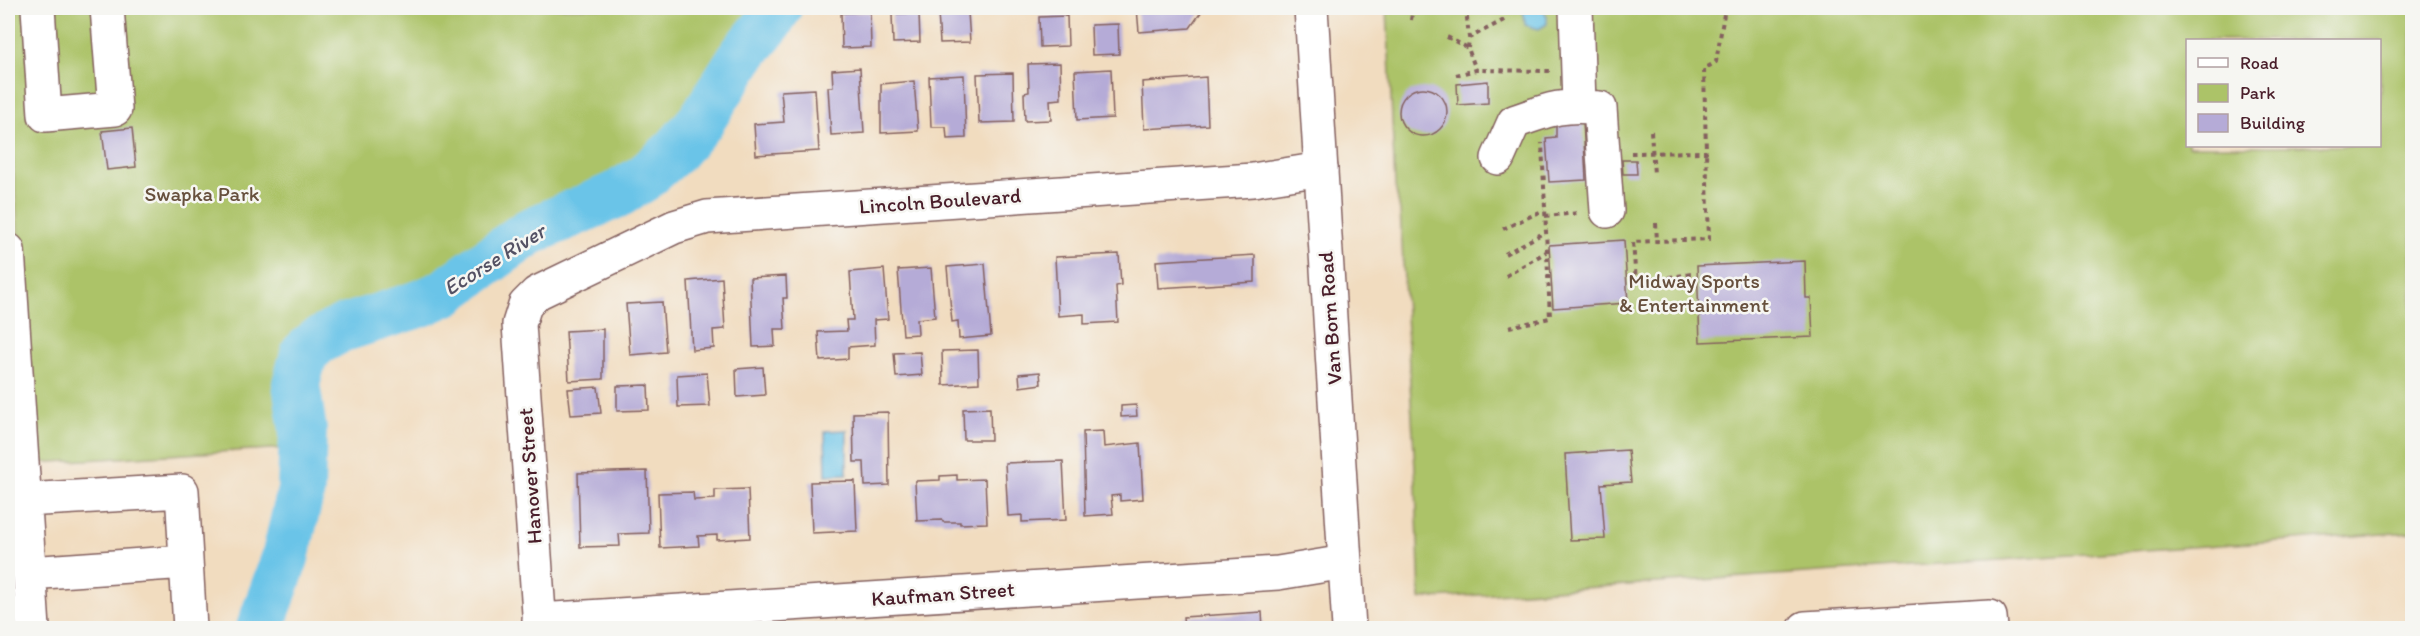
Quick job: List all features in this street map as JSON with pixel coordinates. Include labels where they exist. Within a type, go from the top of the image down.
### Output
[{"type":"street","points":[[38,8],[45,116],[115,109],[107,8]]},
{"type":"street","name":"Van Born Road","points":[[1311,8],[1349,628]]},
{"type":"street","points":[[1576,8],[1579,105]]},
{"type":"street","points":[[1498,158],[1514,122],[1548,109],[1579,105],[1600,108],[1607,211]]},
{"type":"street","name":"Lincoln Boulevard","points":[[519,324],[525,305],[537,293],[674,227],[707,217],[1253,180],[1321,169]]},
{"type":"street","points":[[8,250],[33,628]]},
{"type":"street","name":"Hanover Street","points":[[519,324],[540,624]]},
{"type":"street","points":[[24,500],[182,491],[190,628]]},
{"type":"street","points":[[29,573],[186,562]]},
{"type":"street","name":"Kaufman Street","points":[[540,624],[1278,573],[1345,562]]},
{"type":"street","points":[[1805,628],[1990,618],[1991,628]]},
{"type":"path","points":[[1411,20],[1413,8]]},
{"type":"path","points":[[1466,8],[1468,48],[1476,70]]},
{"type":"path","points":[[1691,274],[1636,282],[1633,242],[1709,239],[1704,69],[1716,62],[1725,8]]},
{"type":"path","points":[[1469,38],[1508,18]]},
{"type":"path","points":[[1447,37],[1468,48]]},
{"type":"path","points":[[1456,75],[1476,70],[1578,71]]},
{"type":"path","points":[[1509,327],[1550,318],[1541,112]]},
{"type":"path","points":[[1651,131],[1654,174]]},
{"type":"path","points":[[1603,154],[1706,152]]},
{"type":"path","points":[[1503,230],[1544,210]]},
{"type":"path","points":[[1656,224],[1658,241]]},
{"type":"path","points":[[1505,254],[1545,232]]},
{"type":"path","points":[[1506,276],[1546,252]]},
{"type":"green space","name":"Swapka Park","points":[[8,8],[778,8],[740,58],[694,131],[675,151],[644,177],[610,198],[529,232],[442,293],[414,306],[344,328],[314,343],[304,354],[296,376],[304,447],[35,463],[8,96]]},
{"type":"green space","name":"Midway Sports & Entertainment","points":[[1387,8],[2412,8],[2412,532],[1420,599],[1416,486],[1400,211],[1395,186]]},
{"type":"water","points":[[1519,8],[1542,8],[1547,16],[1547,24],[1539,29],[1525,25],[1524,14]]},
{"type":"water","points":[[847,430],[847,474],[826,475],[825,431]]},
{"type":"building","points":[[1137,8],[1204,8],[1190,28],[1139,32]]},
{"type":"building","points":[[870,12],[871,47],[842,48],[841,13]]},
{"type":"building","points":[[968,12],[970,42],[940,43],[938,13]]},
{"type":"building","points":[[919,13],[920,42],[893,43],[892,14]]},
{"type":"building","points":[[1067,16],[1068,46],[1040,47],[1039,17]]},
{"type":"building","points":[[1118,24],[1119,54],[1092,55],[1091,25]]},
{"type":"building","points":[[1060,63],[1061,99],[1050,100],[1051,120],[1025,121],[1024,93],[1029,92],[1028,64]]},
{"type":"building","points":[[860,68],[864,133],[831,135],[828,87],[833,87],[832,70]]},
{"type":"building","points":[[1111,69],[1113,118],[1077,120],[1075,71]]},
{"type":"building","points":[[1013,73],[1014,122],[979,123],[977,74]]},
{"type":"building","points":[[964,75],[966,138],[947,139],[946,127],[931,127],[929,77]]},
{"type":"building","points":[[1206,77],[1208,125],[1144,129],[1142,82]]},
{"type":"building","points":[[914,81],[918,131],[881,133],[881,84]]},
{"type":"building","points":[[1488,81],[1488,103],[1458,105],[1457,84]]},
{"type":"building","points":[[1423,88],[1440,95],[1447,112],[1440,129],[1423,136],[1406,129],[1399,112],[1406,95]]},
{"type":"building","points":[[815,89],[819,151],[756,155],[754,124],[784,122],[781,91]]},
{"type":"building","points":[[1583,121],[1586,180],[1549,182],[1546,138],[1556,137],[1556,123]]},
{"type":"building","points":[[132,128],[136,167],[107,170],[102,131]]},
{"type":"building","points":[[1622,160],[1636,160],[1637,174],[1623,174]]},
{"type":"building","points":[[1624,240],[1628,303],[1553,308],[1549,245]]},
{"type":"building","points":[[1119,254],[1121,285],[1116,286],[1118,322],[1084,324],[1084,314],[1058,316],[1055,257]]},
{"type":"building","points":[[1255,255],[1255,282],[1158,288],[1156,261]]},
{"type":"building","points":[[1805,261],[1806,298],[1811,298],[1813,337],[1700,342],[1697,266]]},
{"type":"building","points":[[985,264],[991,336],[959,339],[958,321],[952,322],[947,267]]},
{"type":"building","points":[[931,268],[935,317],[917,319],[918,334],[903,335],[898,270]]},
{"type":"building","points":[[884,269],[888,319],[874,320],[875,345],[848,347],[848,359],[820,361],[818,332],[847,331],[846,320],[853,320],[850,272]]},
{"type":"building","points":[[786,276],[787,298],[783,298],[785,329],[774,329],[775,346],[753,347],[750,278]]},
{"type":"building","points":[[722,278],[725,329],[713,330],[714,348],[692,350],[688,281]]},
{"type":"building","points":[[662,302],[666,352],[630,355],[626,304]]},
{"type":"building","points":[[603,329],[603,379],[569,381],[566,331]]},
{"type":"building","points":[[978,350],[979,383],[943,385],[942,351]]},
{"type":"building","points":[[920,352],[922,375],[896,377],[894,353]]},
{"type":"building","points":[[763,367],[765,395],[737,397],[736,369]]},
{"type":"building","points":[[1040,372],[1041,384],[1020,387],[1019,374]]},
{"type":"building","points":[[707,373],[710,406],[678,407],[677,375]]},
{"type":"building","points":[[648,385],[649,410],[617,411],[617,386]]},
{"type":"building","points":[[598,387],[601,413],[571,415],[568,389]]},
{"type":"building","points":[[1136,405],[1137,416],[1121,417],[1121,406]]},
{"type":"building","points":[[990,408],[991,440],[964,440],[963,409]]},
{"type":"building","points":[[888,412],[889,485],[865,486],[864,462],[854,462],[853,413]]},
{"type":"building","points":[[1103,431],[1104,447],[1140,443],[1143,499],[1120,501],[1120,495],[1111,496],[1113,514],[1085,516],[1083,432]]},
{"type":"building","points":[[1628,450],[1631,482],[1601,484],[1605,539],[1570,540],[1565,454]]},
{"type":"building","points":[[1063,461],[1066,520],[1022,522],[1022,515],[1008,516],[1005,463]]},
{"type":"building","points":[[647,471],[649,533],[619,534],[620,546],[580,547],[578,473]]},
{"type":"building","points":[[957,475],[957,480],[985,479],[987,523],[917,521],[915,481],[940,480],[940,476]]},
{"type":"building","points":[[855,481],[857,531],[812,533],[810,482]]},
{"type":"building","points":[[748,489],[750,538],[717,540],[717,535],[698,536],[699,546],[660,548],[658,493],[693,492],[694,500],[715,499],[715,490]]},
{"type":"building","points":[[8,548],[10,567],[14,566],[17,599],[8,600]]},
{"type":"building","points":[[1262,612],[1263,628],[1184,628],[1183,617]]},
{"type":"waterway","name":"Ecorse River","points":[[260,628],[285,558],[301,490],[303,430],[296,384],[304,354],[317,342],[341,329],[422,303],[444,293],[529,232],[618,194],[644,178],[676,150],[701,121],[742,56],[778,8]]}]
